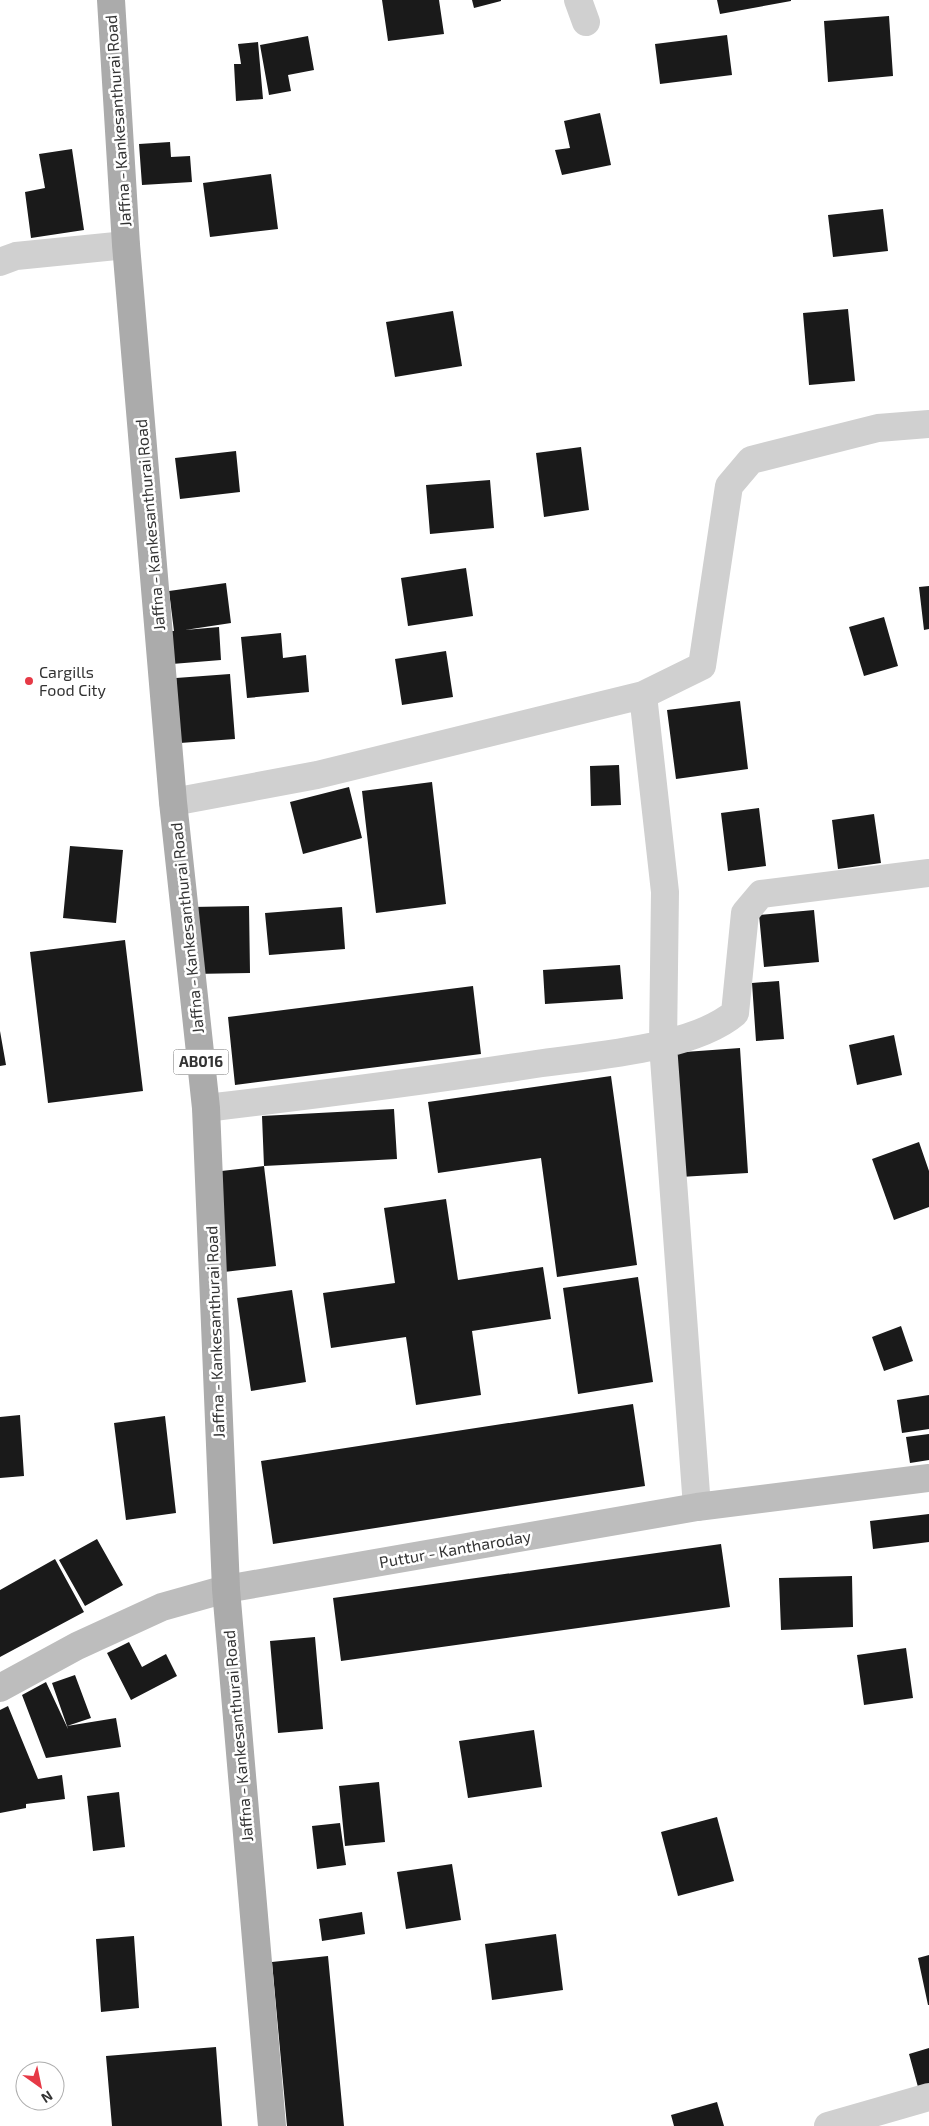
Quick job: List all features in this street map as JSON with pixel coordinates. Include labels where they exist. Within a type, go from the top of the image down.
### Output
[{"type":"main road","name":"Jaffna - Kankesanthurai Road","points":[[111,0],[126,245],[174,802],[206,1108],[226,1589],[272,2126]]},
{"type":"main road","name":"Puttur - Kantharoday","points":[[0,1688],[77,1646],[162,1607],[226,1589],[698,1507],[929,1478]]},
{"type":"street","points":[[0,262],[16,256],[126,245]]},
{"type":"street","points":[[174,802],[317,775],[643,695],[702,666],[729,486],[751,460],[878,428],[929,424]]},
{"type":"street","points":[[643,695],[664,892],[663,1045],[698,1507]]},
{"type":"street","points":[[206,1108],[402,1084],[663,1045],[723,1023],[735,1013],[745,913],[761,894],[929,873]]},
{"type":"street","points":[[828,2126],[929,2097]]},
{"type":"building","points":[[382,0],[439,0],[444,34],[388,41]]},
{"type":"building","points":[[472,0],[501,0],[501,1],[474,8]]},
{"type":"building","points":[[717,0],[791,0],[791,1],[720,14]]},
{"type":"building","points":[[889,16],[893,76],[828,82],[824,21]]},
{"type":"building","points":[[727,35],[732,75],[660,84],[655,44]]},
{"type":"building","points":[[308,36],[314,70],[288,75],[291,91],[269,95],[260,45]]},
{"type":"building","points":[[258,42],[263,99],[236,101],[234,64],[241,64],[238,44]]},
{"type":"building","points":[[600,113],[611,165],[562,175],[555,150],[570,148],[564,121]]},
{"type":"building","points":[[170,142],[171,157],[190,156],[192,182],[142,185],[139,144]]},
{"type":"building","points":[[72,149],[84,230],[31,238],[25,192],[45,188],[39,154]]},
{"type":"building","points":[[271,174],[278,229],[210,237],[203,183]]},
{"type":"building","points":[[883,209],[888,251],[833,257],[828,215]]},
{"type":"building","points":[[848,309],[855,381],[809,385],[803,313]]},
{"type":"building","points":[[453,311],[462,366],[395,377],[386,322]]},
{"type":"building","points":[[581,447],[589,510],[544,517],[536,453]]},
{"type":"building","points":[[236,451],[240,492],[180,499],[175,458]]},
{"type":"building","points":[[490,480],[494,528],[430,534],[426,485]]},
{"type":"building","points":[[466,568],[473,616],[408,626],[401,578]]},
{"type":"building","points":[[226,583],[231,623],[185,630],[219,627],[221,660],[172,664],[170,631],[174,631],[169,591]]},
{"type":"building","points":[[929,586],[929,629],[924,630],[919,587]]},
{"type":"building","points":[[884,617],[898,666],[864,676],[849,627]]},
{"type":"building","points":[[281,633],[283,658],[306,655],[309,692],[247,698],[241,637]]},
{"type":"building","points":[[446,651],[453,697],[402,705],[395,659]]},
{"type":"building","points":[[230,674],[235,739],[180,743],[176,678]]},
{"type":"building","points":[[740,701],[748,769],[676,779],[667,710]]},
{"type":"building","points":[[619,765],[621,805],[591,806],[590,766]]},
{"type":"building","points":[[432,782],[446,904],[376,913],[362,791]]},
{"type":"building","points":[[349,787],[362,838],[303,854],[290,802]]},
{"type":"building","points":[[759,808],[766,866],[728,871],[721,813]]},
{"type":"building","points":[[874,814],[881,863],[838,869],[832,820]]},
{"type":"building","points":[[70,846],[123,850],[116,923],[63,918]]},
{"type":"building","points":[[249,906],[250,973],[192,974],[191,907]]},
{"type":"building","points":[[342,907],[345,949],[269,955],[265,913]]},
{"type":"building","points":[[814,910],[819,962],[764,967],[759,915]]},
{"type":"building","points":[[125,940],[143,1091],[48,1103],[30,952]]},
{"type":"building","points":[[620,965],[623,999],[545,1004],[543,970]]},
{"type":"building","points":[[779,981],[784,1039],[756,1041],[752,983]]},
{"type":"building","points":[[473,986],[481,1054],[235,1085],[228,1017]]},
{"type":"building","points":[[0,1031],[6,1065],[0,1066]]},
{"type":"building","points":[[894,1035],[902,1075],[857,1085],[849,1045]]},
{"type":"building","points":[[740,1048],[748,1173],[680,1177],[671,1053]]},
{"type":"building","points":[[611,1076],[637,1265],[557,1277],[541,1158],[438,1173],[428,1102]]},
{"type":"building","points":[[394,1109],[397,1159],[264,1166],[262,1116]]},
{"type":"building","points":[[919,1142],[929,1171],[929,1207],[894,1220],[872,1159]]},
{"type":"building","points":[[264,1166],[276,1266],[224,1272],[213,1172]]},
{"type":"building","points":[[446,1199],[458,1280],[543,1267],[551,1319],[472,1331],[481,1395],[416,1405],[406,1337],[331,1348],[323,1293],[395,1283],[384,1208]]},
{"type":"building","points":[[638,1277],[653,1382],[578,1394],[563,1288]]},
{"type":"building","points":[[292,1290],[306,1382],[251,1391],[237,1298]]},
{"type":"building","points":[[901,1326],[913,1361],[884,1371],[872,1337]]},
{"type":"building","points":[[929,1395],[929,1429],[902,1433],[897,1400]]},
{"type":"building","points":[[633,1404],[645,1486],[273,1544],[261,1461]]},
{"type":"building","points":[[20,1415],[24,1476],[0,1478],[0,1417]]},
{"type":"building","points":[[165,1416],[176,1513],[126,1520],[114,1423]]},
{"type":"building","points":[[929,1434],[929,1460],[910,1463],[906,1437]]},
{"type":"building","points":[[929,1514],[929,1542],[873,1549],[870,1521]]},
{"type":"building","points":[[97,1539],[123,1585],[85,1606],[59,1560]]},
{"type":"building","points":[[721,1544],[730,1607],[341,1661],[333,1598]]},
{"type":"building","points":[[55,1559],[84,1612],[0,1657],[0,1590]]},
{"type":"building","points":[[852,1576],[853,1627],[781,1630],[779,1578]]},
{"type":"building","points":[[315,1637],[323,1729],[278,1733],[270,1641]]},
{"type":"building","points":[[129,1642],[142,1667],[166,1654],[177,1676],[131,1700],[107,1653]]},
{"type":"building","points":[[906,1648],[913,1698],[864,1705],[857,1655]]},
{"type":"building","points":[[75,1675],[91,1718],[67,1726],[52,1683]]},
{"type":"building","points":[[46,1682],[68,1729],[67,1726],[116,1718],[121,1747],[46,1758],[22,1695]]},
{"type":"building","points":[[8,1706],[38,1779],[62,1775],[65,1799],[26,1804],[26,1808],[0,1813],[0,1710]]},
{"type":"building","points":[[534,1730],[542,1787],[468,1798],[459,1741]]},
{"type":"building","points":[[379,1782],[385,1842],[345,1846],[339,1786]]},
{"type":"building","points":[[119,1792],[125,1847],[93,1851],[87,1796]]},
{"type":"building","points":[[717,1817],[734,1881],[678,1896],[661,1832]]},
{"type":"building","points":[[340,1823],[346,1865],[317,1869],[312,1826]]},
{"type":"building","points":[[452,1864],[461,1920],[406,1929],[397,1872]]},
{"type":"building","points":[[362,1912],[365,1934],[322,1941],[319,1919]]},
{"type":"building","points":[[556,1934],[563,1990],[492,2000],[485,1944]]},
{"type":"building","points":[[134,1936],[139,2008],[101,2012],[96,1939]]},
{"type":"building","points":[[929,1955],[929,2005],[928,2005],[918,1958]]},
{"type":"building","points":[[328,1956],[344,2126],[287,2126],[272,1962]]},
{"type":"building","points":[[216,2047],[222,2126],[112,2126],[106,2056]]},
{"type":"building","points":[[929,2048],[929,2096],[921,2098],[909,2054]]},
{"type":"building","points":[[717,2102],[724,2126],[674,2126],[671,2115]]},
{"type":"place","name":"Cargills Food City","points":[[29,681]]}]
